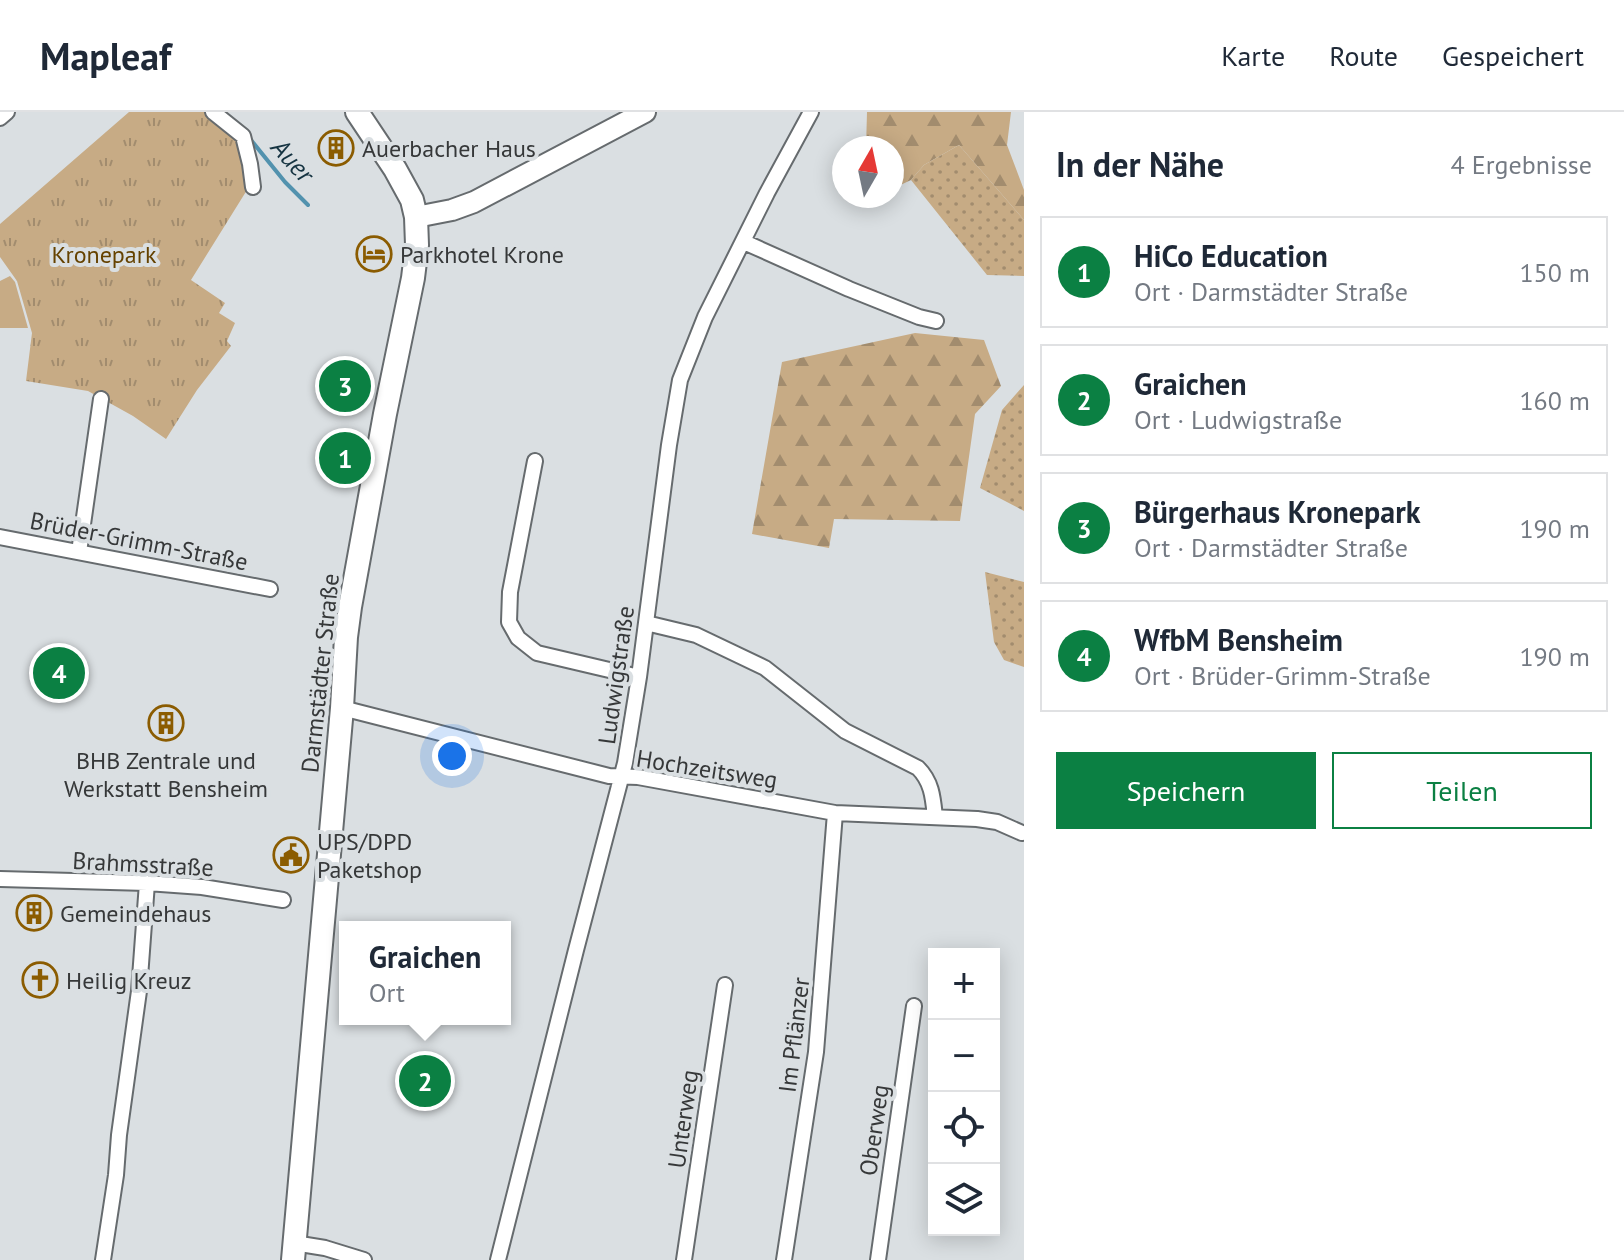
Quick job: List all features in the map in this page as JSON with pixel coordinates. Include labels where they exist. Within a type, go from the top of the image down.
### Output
[{"type":"main road","name":"Darmstädter Straße","points":[[294,1252],[346,637],[417,245],[412,200],[357,112]]},
{"type":"main road","points":[[416,217],[474,202],[645,112]]},
{"type":"street","points":[[0,118],[7,112]]},
{"type":"street","points":[[213,112],[243,136],[253,187]]},
{"type":"street","name":"Ludwigstraße","points":[[498,1260],[622,778],[680,380],[705,317],[811,112]]},
{"type":"street","points":[[744,242],[849,289],[936,321]]},
{"type":"street","points":[[79,552],[101,399]]},
{"type":"street","points":[[535,461],[510,592],[509,622],[518,638],[537,653],[639,677]]},
{"type":"street","name":"Brüder-Grimm-Straße","points":[[0,537],[270,589]]},
{"type":"street","points":[[646,623],[696,635],[765,668],[845,731],[918,768],[927,777],[935,817]]},
{"type":"street","name":"Hochzeitsweg","points":[[342,708],[622,778],[638,777],[835,813],[997,822],[1022,833]]},
{"type":"street","name":"Im Pflänzer","points":[[784,1260],[816,1052],[835,813]]},
{"type":"street","name":"Brahmsstraße","points":[[0,879],[202,887],[283,900]]},
{"type":"street","points":[[103,1260],[139,991],[147,883]]},
{"type":"street","name":"Unterweg","points":[[684,1260],[725,985]]},
{"type":"street","name":"Oberweg","points":[[878,1260],[914,1006]]},
{"type":"street","points":[[294,1252],[325,1248],[364,1260]]},
{"type":"green space","name":"Kronepark","points":[[129,112],[206,112],[238,136],[247,190],[191,280],[225,303],[219,313],[235,323],[227,341],[231,346],[197,390],[166,439],[88,391],[26,381],[32,333],[17,281],[0,257],[0,224]]},
{"type":"green space","points":[[867,112],[1011,112],[1007,145],[1024,190],[1024,220],[959,145],[924,165],[904,183],[904,136],[866,136]]},
{"type":"green space","points":[[959,145],[1024,220],[1024,276],[987,275],[911,180],[924,165]]},
{"type":"green space","points":[[10,276],[15,282],[28,328],[0,328],[0,281]]},
{"type":"green space","points":[[915,333],[984,340],[1001,386],[975,414],[960,521],[834,519],[829,548],[752,534],[782,362]]},
{"type":"green space","points":[[1024,385],[1024,511],[980,488],[1002,410]]},
{"type":"green space","points":[[985,572],[1024,582],[1024,667],[1004,660],[994,642]]},
{"type":"waterway","name":"Auer","points":[[251,140],[308,205]]},
{"type":"place","name":"Auerbacher Haus","points":[[336,148]]},
{"type":"place","name":"Parkhotel Krone","points":[[374,254]]},
{"type":"place","name":"Bürgerhaus Kronepark","points":[[345,386]]},
{"type":"place","name":"HiCo Education","points":[[345,458]]},
{"type":"place","name":"WfbM Bensheim","points":[[59,673]]},
{"type":"place","name":"BHB Zentrale und Werkstatt Bensheim","points":[[166,723]]},
{"type":"place","name":"UPS/DPD Paketshop","points":[[291,855]]},
{"type":"place","name":"Gemeindehaus","points":[[34,913]]},
{"type":"place","name":"Heilig Kreuz","points":[[40,980]]},
{"type":"place","name":"Graichen","points":[[425,1081]]}]
